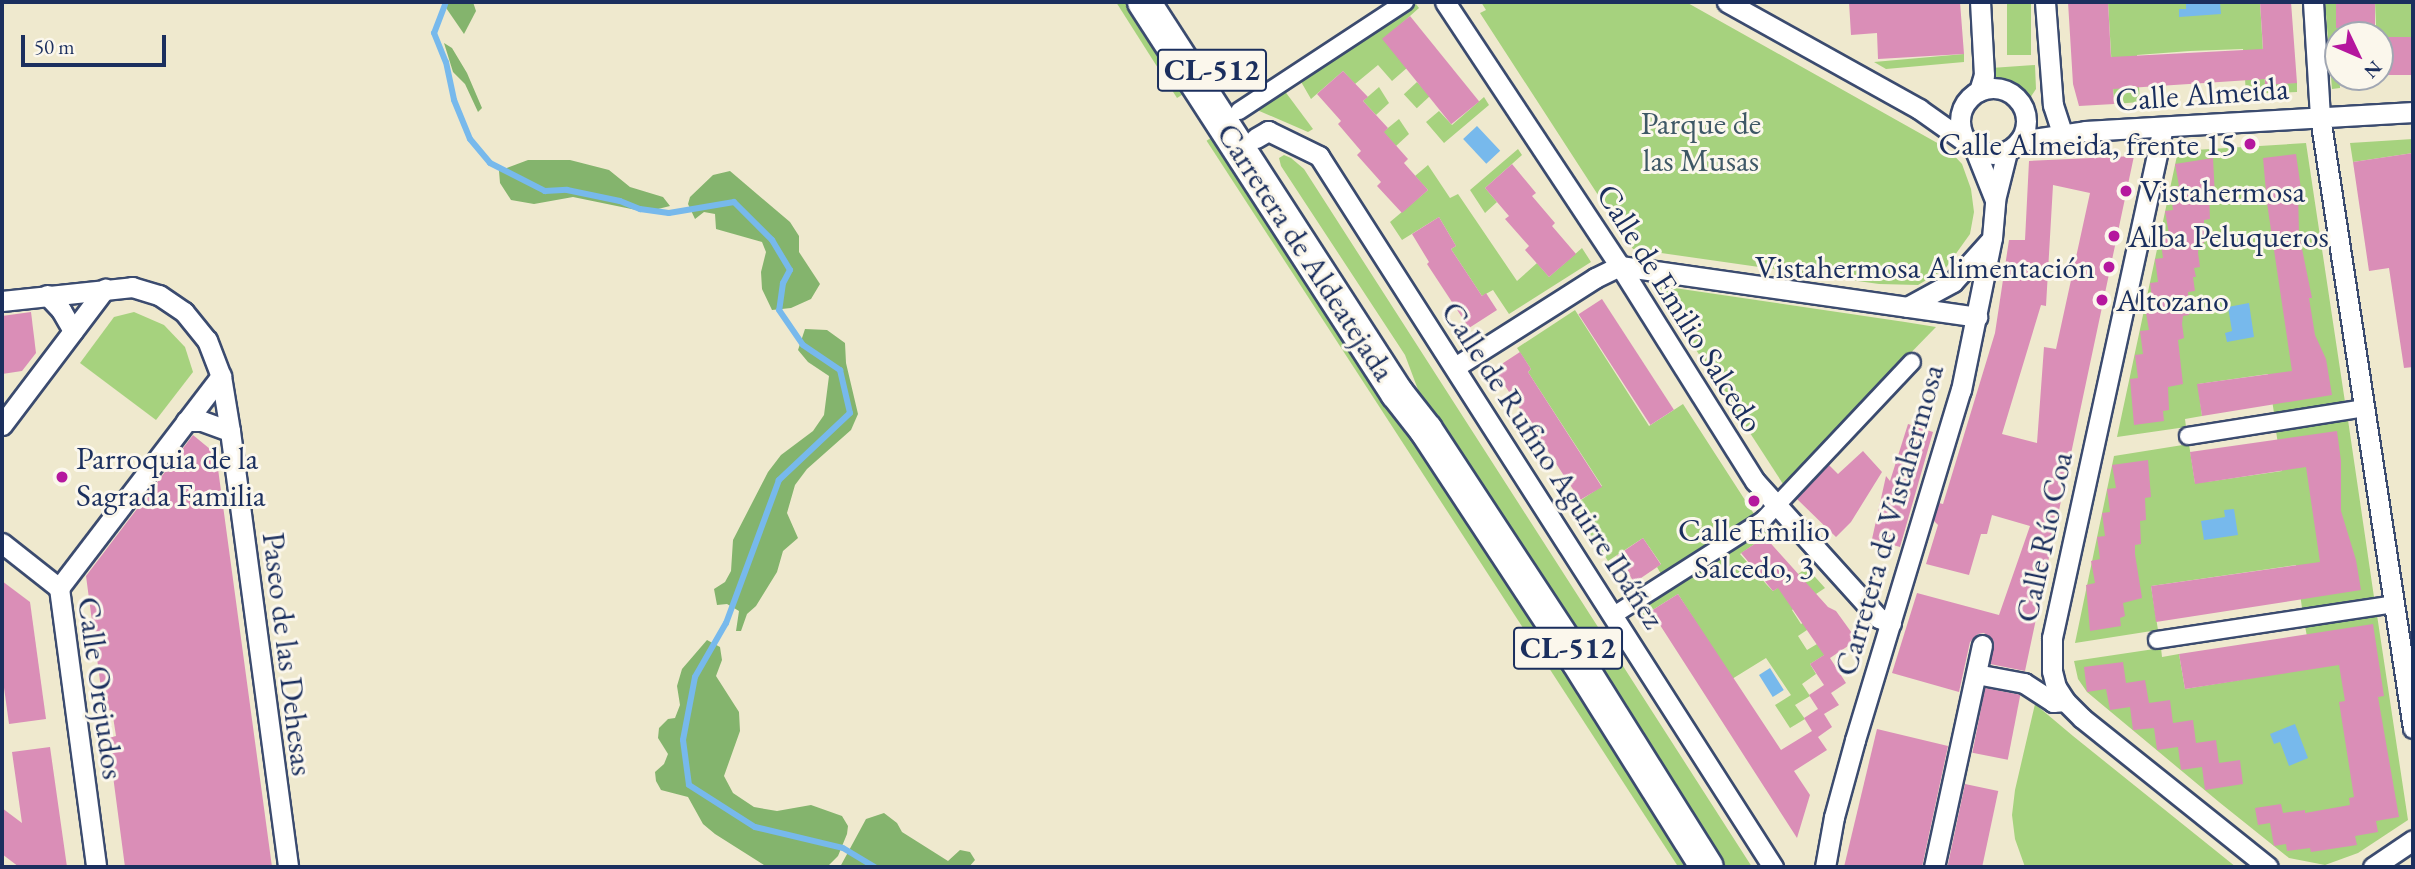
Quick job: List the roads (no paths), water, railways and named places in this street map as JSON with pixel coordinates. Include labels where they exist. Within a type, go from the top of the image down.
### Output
[{"type":"main road","name":"Carretera de Aldeatejada","points":[[1144,2],[1397,393],[1426,430],[1707,867]]},
{"type":"main road","name":"Carretera de Aldeatejada","points":[[1168,2],[1397,353],[1426,430]]},
{"type":"main road","points":[[1256,138],[1255,153],[1292,212],[1305,248]]},
{"type":"street","points":[[1239,111],[1405,2]]},
{"type":"street","name":"Calle de Emilio Salcedo","points":[[1445,2],[1620,266],[1755,481],[1879,618],[1891,623]]},
{"type":"street","points":[[1727,2],[1920,110],[1971,146],[1991,155],[2014,146],[2026,115],[2050,73]]},
{"type":"street","points":[[1920,110],[1944,111],[1962,107],[1979,91],[1984,75],[1980,2]]},
{"type":"street","points":[[2045,2],[2053,105],[2070,131]]},
{"type":"street","points":[[2313,2],[2320,117],[2413,728]]},
{"type":"street","points":[[1979,91],[2002,89],[2013,94],[2026,115]]},
{"type":"street","points":[[1962,107],[1959,119],[1971,146]]},
{"type":"street","name":"Calle Almeida","points":[[2014,146],[2070,131],[2413,112]]},
{"type":"street","name":"Calle Almeida","points":[[2026,115],[2070,131]]},
{"type":"street","name":"Calle Río Coa","points":[[2163,127],[2052,638],[2052,671],[2056,687],[2065,701],[2112,743],[2268,867]]},
{"type":"street","name":"Calle de Rufino Aguirre Ibáñez","points":[[1256,138],[1268,131],[1319,156],[1773,867]]},
{"type":"street","name":"Carretera de Vistahermosa","points":[[1971,146],[1994,200]]},
{"type":"street","name":"Carretera de Vistahermosa","points":[[1814,867],[1834,817],[1961,390],[1992,238],[1994,200],[2014,146]]},
{"type":"street","points":[[1907,307],[1953,282],[1992,238]]},
{"type":"street","points":[[1455,367],[1595,278],[1620,266],[1977,317]]},
{"type":"street","name":"Paseo de las Dehesas","points":[[2,300],[132,287],[159,295],[184,312],[207,341],[221,376],[230,432],[288,867]]},
{"type":"street","points":[[2,425],[105,289]]},
{"type":"street","points":[[47,295],[61,310],[73,331]]},
{"type":"street","points":[[1614,615],[1763,520],[1912,362]]},
{"type":"street","points":[[59,588],[221,376]]},
{"type":"street","points":[[2188,436],[2365,408]]},
{"type":"street","points":[[186,421],[202,421],[230,432]]},
{"type":"street","name":"Calle Orejudos","points":[[2,543],[59,588],[96,867]]},
{"type":"street","points":[[2157,640],[2394,604]]},
{"type":"street","points":[[1934,867],[1982,645]]},
{"type":"street","points":[[1976,674],[2024,683],[2053,702],[2065,701]]},
{"type":"street","name":"Carretera de Vistahermosa","points":[[1825,867],[1834,817]]},
{"type":"street","points":[[2373,867],[2413,840]]},
{"type":"water","points":[[2186,2],[2220,2],[2221,14],[2179,17],[2179,9],[2186,9]]},
{"type":"water","points":[[1477,126],[1500,151],[1486,164],[1463,139]]},
{"type":"water","points":[[2249,303],[2254,337],[2227,342],[2225,333],[2232,331],[2228,307]]},
{"type":"water","points":[[2234,509],[2238,535],[2204,540],[2201,521],[2225,517],[2224,510]]},
{"type":"water","points":[[1770,668],[1784,690],[1773,697],[1759,675]]},
{"type":"water","points":[[2295,724],[2308,758],[2289,766],[2280,742],[2274,744],[2270,734]]},
{"type":"waterway","points":[[446,2],[434,33],[446,62],[454,100],[470,139],[490,163],[545,191],[567,190],[620,201],[640,209],[669,213],[734,202],[772,240],[790,270],[783,283],[779,310],[803,345],[840,370],[850,413],[779,480],[726,623],[695,677],[683,740],[689,785],[755,827],[843,848],[875,867]]},
{"type":"place","name":"Calle Almeida, frente 15","points":[[2250,144]]},
{"type":"place","name":"Vistahermosa","points":[[2126,191]]},
{"type":"place","name":"Alba Peluqueros","points":[[2114,236]]},
{"type":"place","name":"Vistahermosa Alimentación","points":[[2109,267]]},
{"type":"place","name":"Altozano","points":[[2102,300]]},
{"type":"place","name":"Parroquia de la Sagrada Familia","points":[[62,477]]},
{"type":"place","name":"Calle Emilio Salcedo, 3","points":[[1754,501]]},
{"type":"park label","name":"Parque de las Musas","points":[[1701,142]]}]
